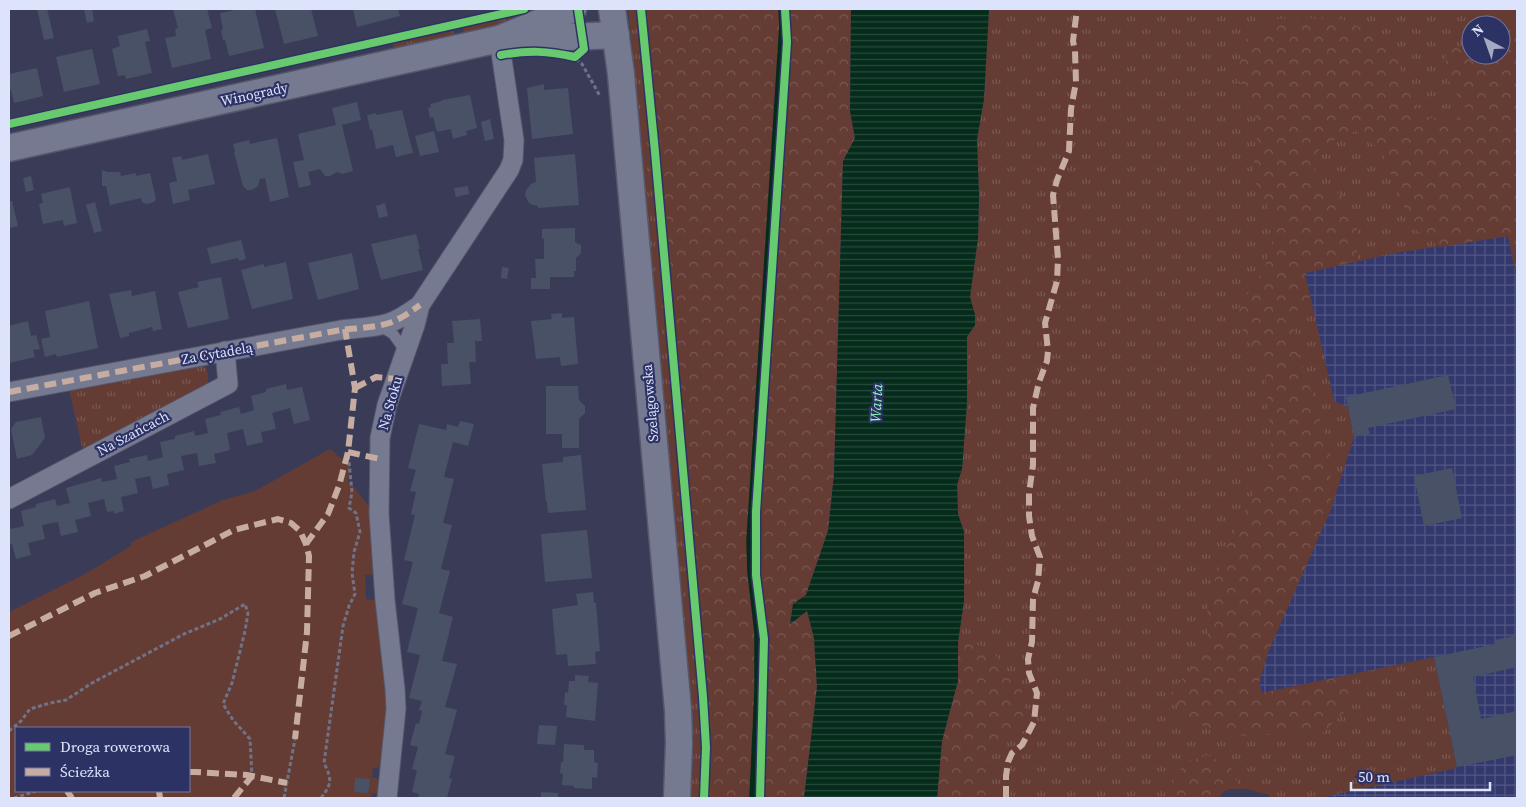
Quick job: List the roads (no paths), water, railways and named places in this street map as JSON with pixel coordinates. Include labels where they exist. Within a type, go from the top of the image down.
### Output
[{"type":"street","name":"Winogrady","points":[[9,148],[499,39],[573,9]]},
{"type":"street","name":"Szelągowska","points":[[612,9],[628,149],[678,710],[677,798]]},
{"type":"street","name":"Winogrady","points":[[499,39],[616,35]]},
{"type":"street","name":"Na Stoku","points":[[387,798],[396,709],[379,514],[380,438],[387,405],[420,305],[509,170],[513,160],[514,140],[499,39]]},
{"type":"street","name":"Za Cytadelą","points":[[9,392],[225,351],[390,323],[420,305]]},
{"type":"street","name":"Na Szańcach","points":[[9,498],[228,384],[225,351]]},
{"type":"lane","points":[[380,325],[393,334],[406,352]]},
{"type":"water","name":"Warta","points":[[851,9],[989,9],[984,99],[977,139],[978,238],[970,297],[975,315],[975,325],[967,337],[967,402],[962,469],[957,485],[958,514],[964,532],[964,601],[958,642],[958,681],[942,741],[937,798],[804,798],[817,687],[814,638],[807,611],[790,624],[793,604],[806,595],[828,531],[834,475],[843,161],[855,138],[850,111]]},
{"type":"waterway","points":[[752,798],[757,691],[757,633],[750,572],[749,541],[782,24],[781,9]]}]
